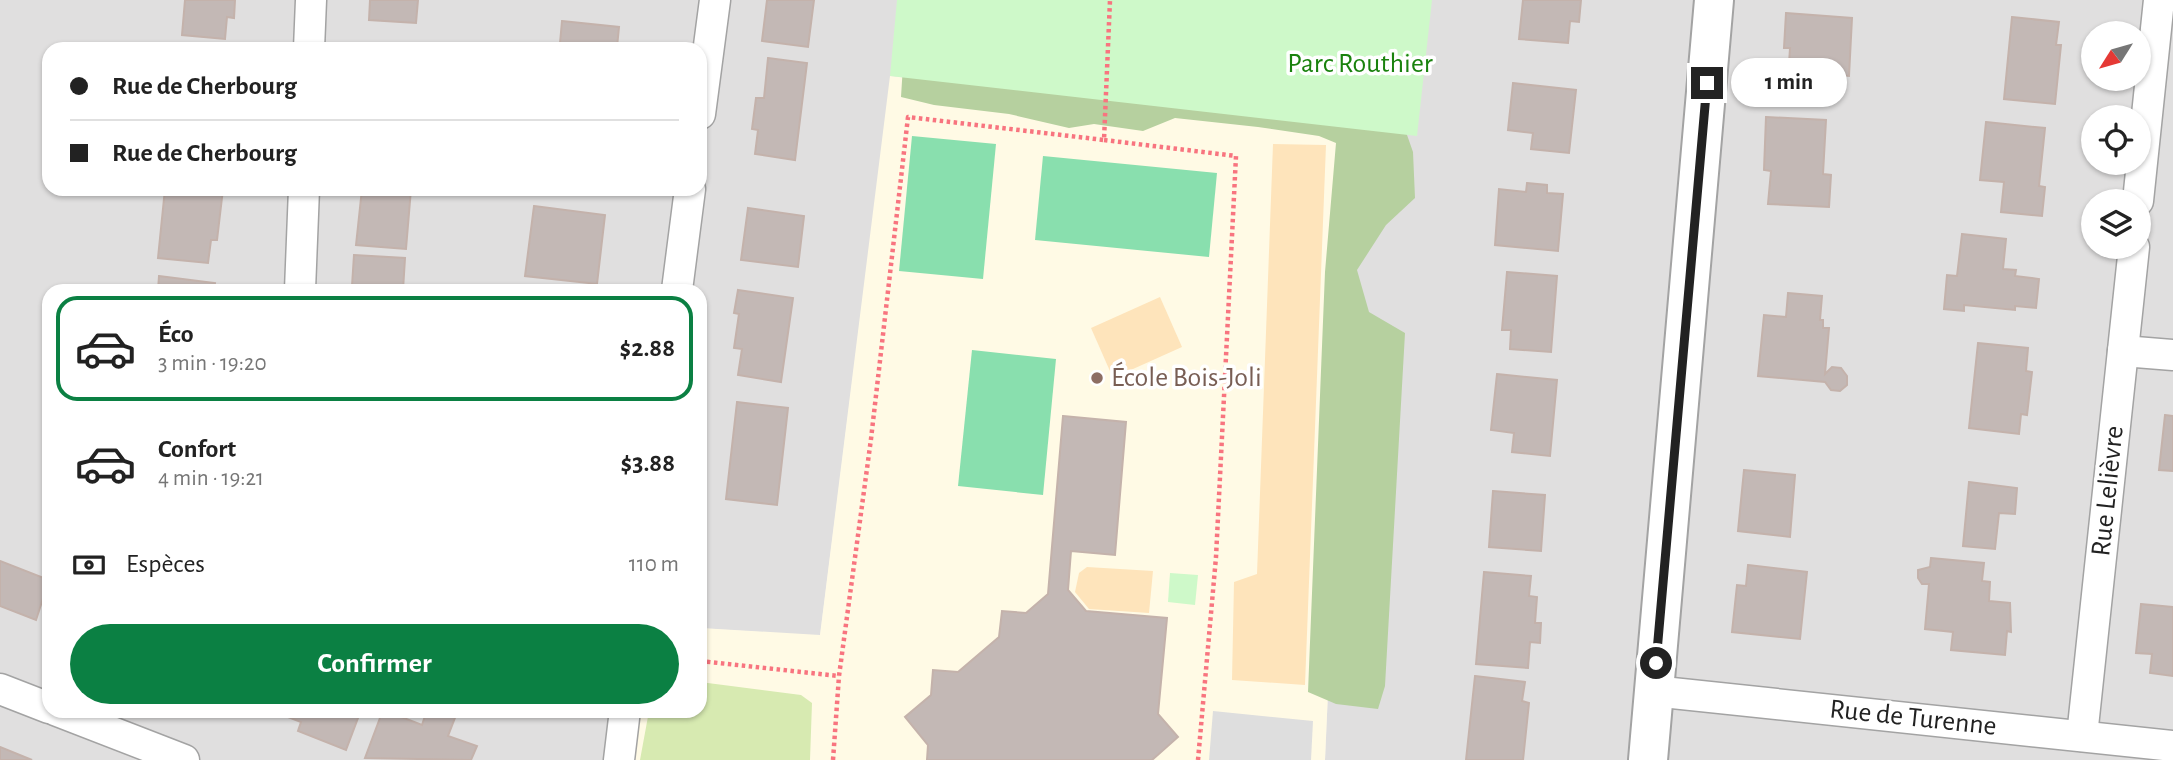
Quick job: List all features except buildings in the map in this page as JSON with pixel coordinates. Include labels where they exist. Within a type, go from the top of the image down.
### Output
[{"type":"street","points":[[309,42],[311,0]]},
{"type":"street","points":[[707,61],[715,0]]},
{"type":"street","points":[[1648,760],[1714,0]]},
{"type":"street","points":[[2139,189],[2160,0]]},
{"type":"street","points":[[300,284],[304,196]]},
{"type":"street","points":[[678,284],[689,196]]},
{"type":"street","name":"Rue Lelièvre","points":[[2082,736],[2132,259]]},
{"type":"street","points":[[2123,351],[2173,355]]},
{"type":"street","points":[[0,689],[42,705]]},
{"type":"street","name":"Rue de Turenne","points":[[1653,691],[2173,746]]},
{"type":"street","points":[[76,718],[184,760]]},
{"type":"street","points":[[619,760],[624,718]]},
{"type":"path","points":[[1104,140],[1110,0]]},
{"type":"path","points":[[833,760],[839,676],[871,439],[908,117],[1236,156],[1216,557],[1198,760]]},
{"type":"path","points":[[707,662],[839,676]]},
{"type":"shaded area","points":[[0,0],[2173,0],[2173,760],[1325,760],[1353,128],[891,76],[820,636],[707,628],[707,284],[42,284],[42,718],[637,718],[629,760],[0,760]]},
{"type":"shaded area","name":"École Bois-Joli","points":[[890,76],[1353,128],[1325,760],[629,760],[637,718],[707,718],[707,628],[820,635]]},
{"type":"shaded area","points":[[1213,711],[1313,721],[1311,760],[1209,760]]},
{"type":"green space","name":"Parc Routhier","points":[[897,0],[1432,0],[1417,136],[890,76]]},
{"type":"green space","points":[[904,49],[1400,115],[1413,152],[1415,198],[1386,225],[1357,270],[1369,312],[1405,333],[1385,686],[1378,709],[1336,704],[1308,692],[1325,272],[1336,143],[1319,136],[1175,118],[1143,131],[1094,124],[1069,128],[1009,114],[934,105],[901,97]]},
{"type":"green space","points":[[912,136],[996,144],[983,279],[899,271]]},
{"type":"green space","points":[[1043,156],[1217,173],[1209,257],[1035,240]]},
{"type":"green space","points":[[972,350],[1056,359],[1043,495],[958,486]]},
{"type":"green space","points":[[1170,573],[1198,575],[1195,605],[1168,602]]},
{"type":"green space","points":[[707,683],[801,695],[812,703],[810,760],[640,760],[648,718],[707,718]]},
{"type":"sand","points":[[1273,144],[1326,145],[1305,685],[1232,680],[1234,582],[1257,574]]},
{"type":"sand","points":[[1160,297],[1182,347],[1113,378],[1091,328]]},
{"type":"sand","points":[[1087,567],[1153,571],[1149,613],[1089,609],[1075,592],[1079,573]]},
{"type":"place","name":"École Bois-Joli","points":[[1097,378]]},
{"type":"route","points":[[1656,663],[1707,83]]}]
